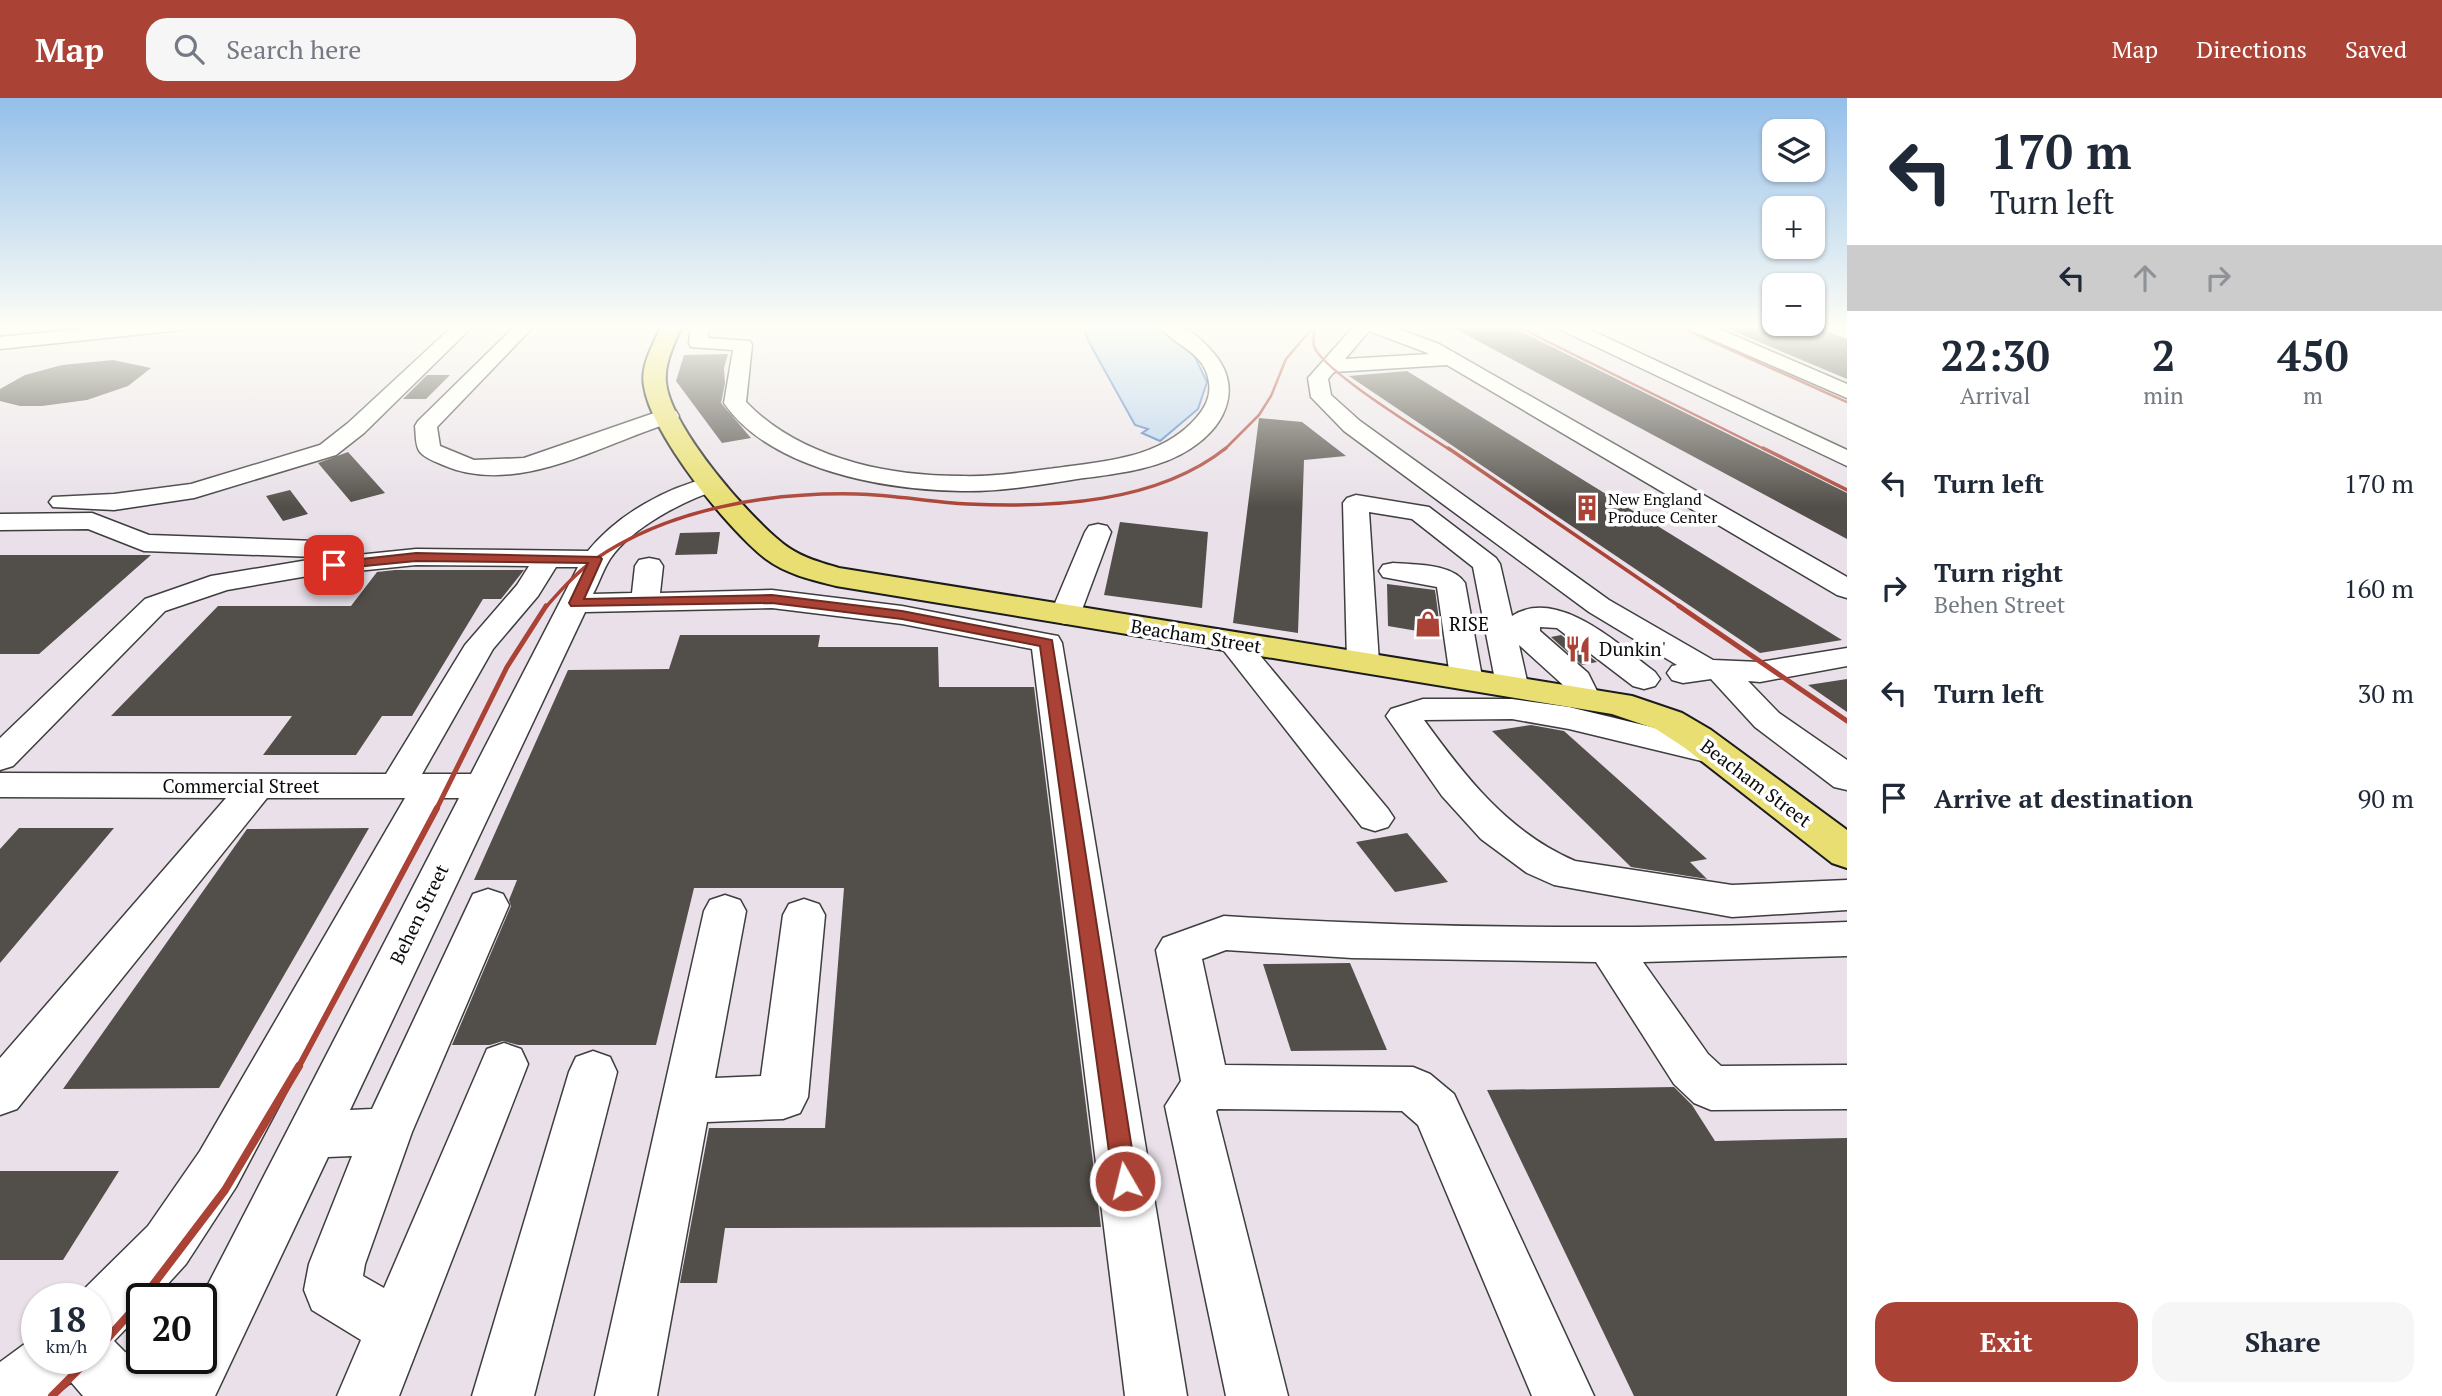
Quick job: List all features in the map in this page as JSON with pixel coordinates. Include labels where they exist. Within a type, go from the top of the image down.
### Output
[{"type":"main road","name":"Beacham Street","points":[[656,386],[656,393],[668,416],[711,484],[769,548],[802,567],[1006,620],[1065,615],[1584,697],[1640,694],[1669,721],[1718,754],[1847,852]]},
{"type":"street","points":[[0,502],[114,502],[194,491],[328,450],[401,386]]},
{"type":"street","points":[[466,386],[426,426],[429,449],[473,467],[527,466],[640,423],[668,416]]},
{"type":"street","points":[[737,386],[735,403],[745,417],[775,438],[816,457],[872,472],[919,480],[990,483],[1087,471],[1138,460],[1180,446],[1214,411],[1221,396],[1220,386]]},
{"type":"street","points":[[1319,386],[1321,397],[1352,426],[1599,606],[1713,669],[1767,720],[1847,778]]},
{"type":"street","points":[[1498,386],[1847,589]]},
{"type":"street","points":[[1693,386],[1847,458]]},
{"type":"street","points":[[0,758],[155,605],[221,582],[308,568],[416,557],[548,558],[604,549],[681,494],[711,484]]},
{"type":"street","points":[[1363,662],[1356,503],[1420,512],[1486,564],[1512,685]]},
{"type":"street","points":[[0,522],[92,521],[144,543],[263,550],[429,542],[604,549]]},
{"type":"street","points":[[1065,615],[1098,532]]},
{"type":"street","name":"Behen Street","points":[[137,1386],[310,1134],[604,549]]},
{"type":"street","points":[[112,1302],[167,1245],[218,1169],[413,786],[480,645],[528,590],[548,558]]},
{"type":"street","points":[[1393,571],[1439,577],[1451,583],[1466,677]]},
{"type":"street","points":[[575,603],[647,584],[902,615],[1006,620],[1047,643],[1156,1396]]},
{"type":"street","points":[[1584,697],[1577,680],[1525,634],[1524,620],[1549,617],[1568,622],[1640,694],[1713,669],[1760,672],[1847,657]]},
{"type":"street","points":[[1232,642],[1376,818]]},
{"type":"street","points":[[1718,754],[1569,718],[1511,709],[1423,709],[1410,711],[1403,716],[1465,803],[1543,866],[1568,875],[1732,901],[1847,895]]},
{"type":"street","name":"Commercial Street","points":[[0,785],[483,786]]},
{"type":"street","points":[[0,1093],[257,786]]},
{"type":"street","points":[[396,1328],[332,1290],[337,1264],[387,1132],[488,905]]},
{"type":"street","points":[[626,1396],[725,911]]},
{"type":"street","points":[[686,1101],[783,1097],[804,915]]},
{"type":"street","points":[[1206,1087],[1178,950],[1224,933],[1352,941],[1608,945],[1847,939]]},
{"type":"street","points":[[1608,945],[1691,1069],[1711,1088],[1847,1087]]},
{"type":"street","points":[[368,1396],[504,1064]]},
{"type":"street","points":[[503,1396],[593,1072]]},
{"type":"street","points":[[1206,1087],[1190,1106],[1256,1396]]},
{"type":"street","points":[[1206,1087],[1413,1089],[1436,1110],[1563,1396]]},
{"type":"street","points":[[310,1134],[387,1132]]},
{"type":"street","points":[[6,1396],[34,1374]]},
{"type":"shaded area","points":[[0,386],[1847,386],[1847,1396],[0,1396]]},
{"type":"water","points":[[1113,386],[1206,386],[1198,409],[1160,441],[1142,433],[1148,429],[1135,425]]},
{"type":"building","points":[[6,386],[129,386],[87,400],[42,406],[20,406],[0,401],[0,389]]},
{"type":"building","points":[[416,386],[439,386],[426,399],[403,399]]},
{"type":"building","points":[[679,386],[724,386],[721,403],[751,438],[722,443]]},
{"type":"building","name":"New England Produce Center","points":[[1363,386],[1431,386],[1842,640],[1760,653]]},
{"type":"building","name":"New England Produce Center","points":[[1561,386],[1630,386],[1847,493],[1847,539]]},
{"type":"building","points":[[1259,418],[1302,422],[1346,456],[1304,460],[1298,633],[1233,623]]},
{"type":"building","points":[[348,452],[385,493],[351,502],[318,463]]},
{"type":"building","points":[[290,490],[308,514],[283,521],[266,496]]},
{"type":"building","points":[[1120,522],[1208,532],[1202,608],[1104,595]]},
{"type":"building","points":[[720,532],[717,554],[675,555],[680,533]]},
{"type":"building","points":[[0,555],[151,555],[39,654],[0,654]]},
{"type":"building","points":[[524,570],[501,599],[483,599],[412,716],[382,716],[356,755],[263,755],[292,716],[111,716],[218,606],[351,606],[377,572]]},
{"type":"building","points":[[1387,584],[1435,590],[1441,635],[1388,626]]},
{"type":"building","points":[[680,635],[820,635],[818,647],[938,647],[939,687],[1034,687],[1101,1227],[725,1228],[717,1283],[680,1283],[709,1128],[825,1128],[844,888],[694,888],[656,1045],[518,1045],[503,1041],[490,1045],[452,1045],[511,906],[509,900],[517,880],[474,880],[568,670],[669,669]]},
{"type":"building","points":[[1561,635],[1597,662],[1582,665],[1551,637]]},
{"type":"building","points":[[1847,679],[1847,712],[1808,685]]},
{"type":"building","points":[[1531,725],[1564,731],[1707,859],[1690,862],[1707,879],[1631,867],[1492,731]]},
{"type":"building","points":[[19,828],[114,828],[0,963],[0,849]]},
{"type":"building","points":[[369,828],[219,1088],[63,1089],[247,829]]},
{"type":"building","points":[[1407,833],[1448,882],[1395,892],[1356,842]]},
{"type":"building","points":[[1350,963],[1387,1050],[1291,1051],[1263,964]]},
{"type":"building","points":[[1674,1087],[1692,1105],[1715,1141],[1847,1138],[1847,1396],[1634,1396],[1487,1090]]},
{"type":"building","points":[[0,1171],[119,1171],[63,1260],[0,1260]]},
{"type":"railway","points":[[1226,448],[1259,415],[1275,386]]},
{"type":"railway","points":[[1355,386],[1450,450]]},
{"type":"railway","points":[[1636,386],[1766,450]]},
{"type":"railway","points":[[1810,386],[1847,402]]},
{"type":"railway","points":[[545,608],[587,565],[623,542],[686,516],[720,507],[789,496],[823,494],[871,495],[968,504],[1069,503],[1136,491],[1169,481],[1226,448]]},
{"type":"railway","points":[[1448,448],[1682,608]]},
{"type":"railway","points":[[1763,448],[1847,490]]},
{"type":"railway","points":[[437,808],[507,667],[546,606]]},
{"type":"railway","points":[[1679,606],[1847,721]]},
{"type":"railway","points":[[298,1068],[437,808]]},
{"type":"railway","points":[[154,1283],[225,1190],[299,1066]]},
{"type":"railway","points":[[112,1333],[126,1318]]},
{"type":"railway","points":[[52,1396],[74,1374]]},
{"type":"place","name":"New England Produce Center","points":[[1587,508]]},
{"type":"place","name":"RISE","points":[[1428,624]]},
{"type":"place","name":"Dunkin'","points":[[1578,649]]},
{"type":"route","points":[[334,565],[416,557],[596,559],[575,603],[772,599],[902,615],[1047,643],[1125,1181]]}]
